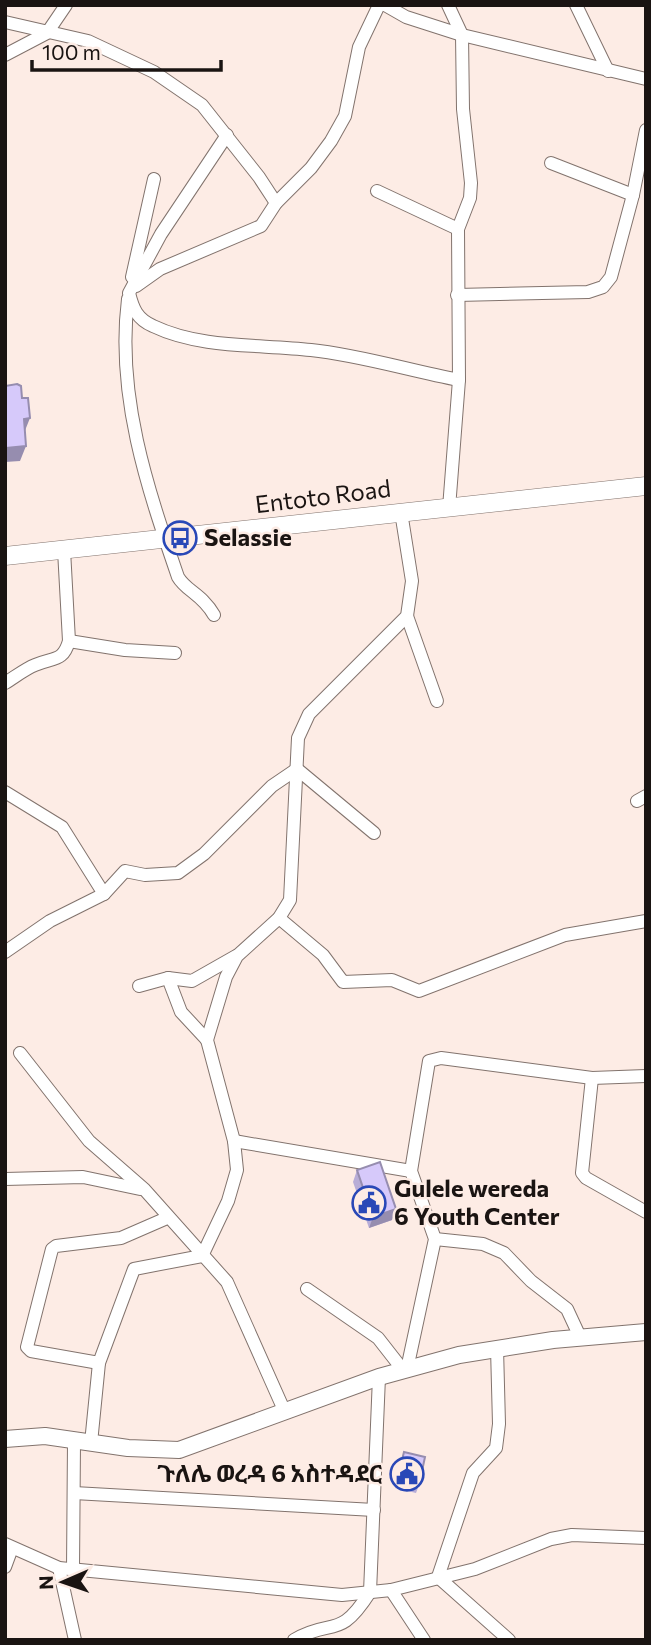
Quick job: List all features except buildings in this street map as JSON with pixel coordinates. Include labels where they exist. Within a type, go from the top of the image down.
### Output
[{"type":"main road","name":"Entoto Road","points":[[5,556],[646,486]]},
{"type":"street","points":[[5,55],[47,33],[66,5]]},
{"type":"street","points":[[129,293],[160,269],[261,226],[275,203],[312,168],[345,116],[359,47],[379,5]]},
{"type":"street","points":[[385,5],[407,17],[462,35],[646,79]]},
{"type":"street","points":[[448,5],[462,35],[463,109],[471,183],[470,198],[458,229],[459,380],[449,508]]},
{"type":"street","points":[[576,5],[608,71]]},
{"type":"street","points":[[5,22],[88,41],[154,72],[202,105],[275,203]]},
{"type":"street","points":[[457,295],[588,292],[604,287],[611,277],[633,195],[646,130]]},
{"type":"street","points":[[226,135],[161,234],[129,293],[134,312],[140,319],[153,327],[188,338],[314,350],[459,380]]},
{"type":"street","points":[[551,163],[633,195]]},
{"type":"street","points":[[154,179],[129,293],[124,334],[128,406],[166,540],[182,583],[198,593],[214,615]]},
{"type":"street","points":[[377,191],[458,229]]},
{"type":"street","points":[[401,512],[412,580],[407,616],[437,701]]},
{"type":"street","points":[[5,683],[35,665],[58,660],[65,655],[69,640],[64,551]]},
{"type":"street","points":[[139,986],[168,978],[192,981],[237,956],[279,918],[290,900],[298,738],[309,714],[407,616]]},
{"type":"street","points":[[69,640],[125,650],[175,653]]},
{"type":"street","points":[[297,769],[374,833]]},
{"type":"street","points":[[5,952],[50,921],[104,894],[125,871],[145,875],[178,873],[204,854],[272,786],[297,769]]},
{"type":"street","points":[[5,792],[62,827],[104,894]]},
{"type":"street","points":[[279,918],[323,955],[343,982],[392,980],[419,991],[565,935],[646,921]]},
{"type":"street","points":[[207,1040],[226,977],[237,956]]},
{"type":"street","points":[[168,978],[181,1012],[207,1040],[234,1142],[237,1170],[228,1201],[202,1256]]},
{"type":"street","points":[[20,1053],[89,1141],[144,1189],[167,1218],[227,1282],[284,1410]]},
{"type":"street","points":[[405,1369],[435,1240],[411,1171],[427,1066],[433,1058],[592,1078],[646,1076]]},
{"type":"street","points":[[592,1078],[582,1173],[586,1178],[646,1212]]},
{"type":"street","points":[[234,1142],[411,1171]]},
{"type":"street","points":[[5,1179],[83,1177],[144,1189]]},
{"type":"street","points":[[99,1363],[31,1351],[27,1347],[50,1254],[56,1246],[121,1238],[167,1218]]},
{"type":"street","points":[[435,1240],[483,1244],[504,1253],[531,1281],[567,1308],[580,1337]]},
{"type":"street","points":[[91,1443],[99,1363],[134,1269],[202,1256]]},
{"type":"street","points":[[307,1289],[378,1338],[405,1369]]},
{"type":"street","points":[[5,1439],[45,1436],[74,1442],[179,1450],[284,1410],[405,1369],[497,1348],[646,1332]]},
{"type":"street","points":[[438,1577],[473,1473],[496,1448],[499,1424],[497,1348]]},
{"type":"street","points":[[294,1640],[343,1625],[356,1614],[370,1592],[379,1377]]},
{"type":"street","points":[[73,1570],[74,1442]]},
{"type":"street","points":[[74,1493],[374,1510]]},
{"type":"street","points":[[5,1567],[9,1546],[59,1568],[342,1595],[391,1590],[475,1569],[551,1539],[572,1535],[646,1538]]},
{"type":"street","points":[[59,1568],[75,1640]]},
{"type":"street","points":[[438,1577],[509,1640]]},
{"type":"street","points":[[391,1590],[424,1640]]},
{"type":"place","name":"Selassie","points":[[180,538]]},
{"type":"place","name":"Gulele wereda 6 Youth Center","points":[[369,1203]]},
{"type":"place","name":"ጉለሌ ወረዳ 6 አስተዳደር","points":[[407,1474]]}]
